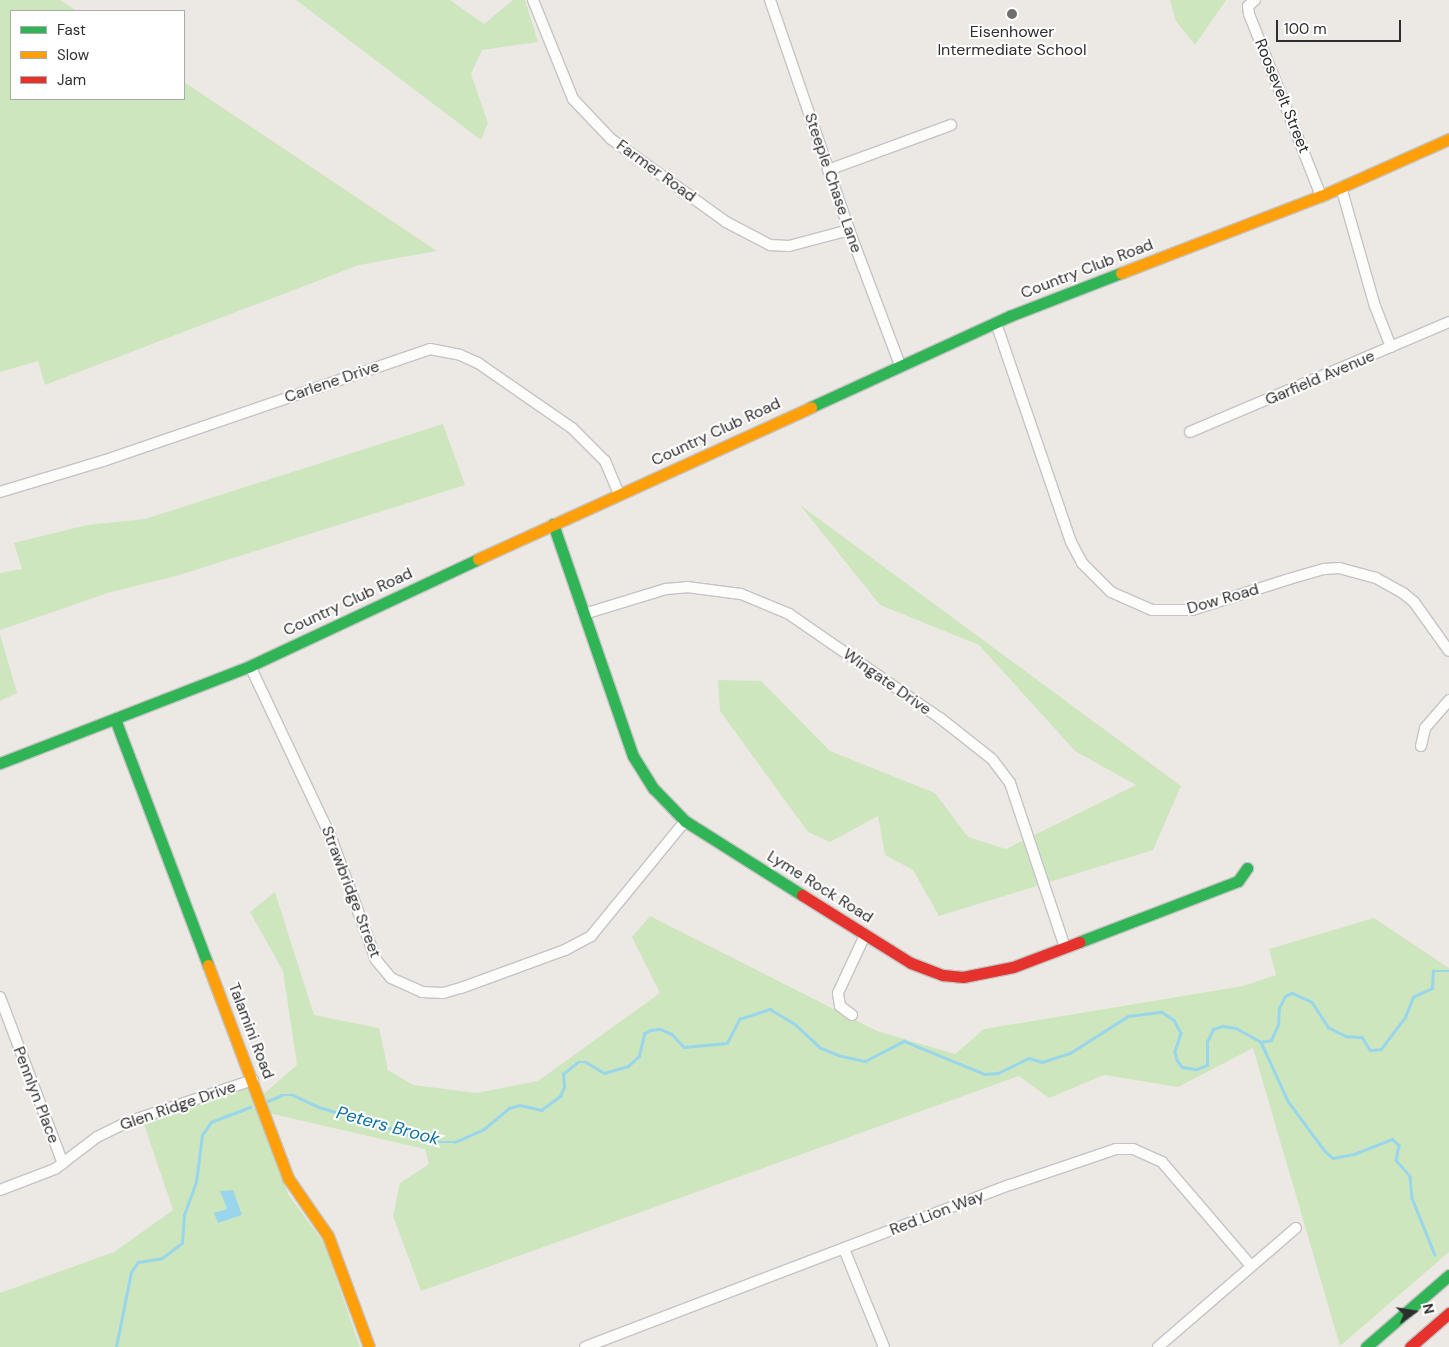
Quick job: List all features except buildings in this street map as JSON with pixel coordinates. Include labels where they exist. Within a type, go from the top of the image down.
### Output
[{"type":"main road","name":"Country Club Road","points":[[0,763],[250,666],[553,524],[996,323],[1321,196],[1449,139]]},
{"type":"main road","name":"Lyme Rock Road","points":[[553,524],[636,763],[654,790],[685,821],[865,935],[930,972],[963,977],[1013,966],[1238,882],[1247,868]]},
{"type":"main road","name":"Talamini Road","points":[[115,719],[253,1080],[288,1178],[328,1236],[369,1347]]},
{"type":"main road","points":[[1366,1347],[1449,1276]]},
{"type":"main road","points":[[1410,1347],[1449,1313]]},
{"type":"street","name":"Farmer Road","points":[[533,0],[573,99],[619,144],[726,222],[770,245],[795,245],[849,230]]},
{"type":"street","name":"Steeple Chase Lane","points":[[770,0],[849,230],[900,365]]},
{"type":"street","name":"Roosevelt Street","points":[[1255,0],[1248,6],[1249,14],[1321,196]]},
{"type":"street","points":[[828,170],[951,125]]},
{"type":"street","points":[[1341,187],[1375,306],[1391,347]]},
{"type":"street","name":"Garfield Avenue","points":[[1190,432],[1449,322]]},
{"type":"street","name":"Dow Road","points":[[996,323],[1071,542],[1082,563],[1111,592],[1152,610],[1192,610],[1307,574],[1340,568],[1376,578],[1403,593],[1414,602],[1449,652]]},
{"type":"street","name":"Carlene Drive","points":[[0,492],[104,461],[430,349],[460,356],[478,363],[572,428],[606,462],[619,494]]},
{"type":"street","name":"Wingate Drive","points":[[584,614],[666,589],[687,587],[740,594],[789,614],[932,713],[992,759],[1010,782],[1065,947]]},
{"type":"street","name":"Strawbridge Street","points":[[250,666],[330,836],[376,960],[391,978],[422,992],[442,992],[461,988],[565,950],[591,936],[685,821]]},
{"type":"street","points":[[1421,746],[1425,728],[1449,700]]},
{"type":"street","points":[[852,1016],[840,1006],[838,993],[865,935]]},
{"type":"street","name":"Pennlyn Place","points":[[0,997],[63,1164]]},
{"type":"street","name":"Glen Ridge Drive","points":[[0,1190],[63,1164],[97,1137],[128,1122],[253,1080]]},
{"type":"street","name":"Red Lion Way","points":[[586,1347],[603,1344],[1010,1185],[1116,1149],[1133,1149],[1162,1162],[1251,1266]]},
{"type":"street","points":[[1158,1347],[1296,1228]]},
{"type":"street","points":[[844,1249],[884,1347]]},
{"type":"green space","points":[[0,0],[60,0],[75,10],[10,10],[10,100],[185,100],[185,83],[437,251],[359,265],[45,385],[38,361],[0,372]]},
{"type":"green space","points":[[296,0],[450,0],[484,24],[513,0],[525,0],[538,42],[482,50],[471,74],[488,123],[481,140]]},
{"type":"green space","points":[[1170,0],[1226,0],[1195,45],[1176,21]]},
{"type":"green space","points":[[443,424],[465,485],[176,576],[111,592],[0,630],[0,573],[22,569],[14,543],[87,525],[145,519]]},
{"type":"green space","points":[[800,505],[1181,786],[1153,850],[939,916],[913,870],[885,855],[878,816],[830,842],[808,832],[720,711],[718,680],[761,681],[830,751],[935,793],[968,837],[1006,849],[1136,785],[1075,751],[979,645],[880,605]]},
{"type":"green space","points":[[0,634],[17,693],[0,701]]},
{"type":"green space","points":[[275,892],[314,1015],[379,1028],[388,1070],[413,1085],[477,1093],[538,1081],[660,993],[632,937],[650,916],[877,1031],[955,1054],[984,1029],[1243,986],[1276,975],[1269,949],[1374,918],[1449,968],[1449,1252],[1340,1346],[1253,1048],[1178,1087],[1104,1075],[1049,1098],[1019,1076],[421,1291],[393,1216],[400,1183],[429,1164],[425,1149],[264,1112],[288,1194],[324,1243],[360,1347],[0,1347],[0,1293],[114,1252],[173,1210],[143,1121],[252,1078],[259,1098],[297,1065],[283,971],[250,912]]},
{"type":"water","points":[[233,1190],[242,1215],[218,1223],[214,1213],[227,1209],[220,1191]]},
{"type":"waterway","name":"Peters Brook","points":[[268,1101],[282,1095],[293,1095],[319,1107],[436,1142],[455,1142],[484,1129],[509,1108],[520,1105],[541,1110],[560,1096],[564,1087],[563,1074],[578,1062],[586,1062],[604,1073],[628,1066],[639,1056],[644,1034],[650,1030],[660,1029],[672,1034],[684,1047],[727,1043],[739,1019],[770,1009],[795,1024],[821,1048],[838,1055],[865,1061],[904,1041],[985,1074],[998,1073],[1029,1058],[1042,1062],[1070,1053],[1128,1016],[1162,1012],[1174,1020],[1181,1033],[1175,1052],[1177,1060],[1182,1067],[1197,1069],[1207,1065],[1207,1042],[1213,1029],[1222,1026],[1236,1028],[1261,1042],[1271,1040],[1278,1025],[1279,1008],[1285,996],[1292,993],[1312,1002],[1328,1027],[1346,1036],[1362,1037],[1370,1050],[1381,1049],[1405,1017],[1413,997],[1432,988],[1433,971],[1449,971]]},
{"type":"waterway","points":[[1261,1042],[1288,1101],[1324,1150],[1333,1158],[1354,1154],[1392,1139],[1399,1145],[1396,1160],[1410,1176],[1412,1198],[1435,1255]]},
{"type":"waterway","name":"Peters Brook","points":[[116,1347],[131,1272],[138,1262],[162,1258],[182,1243],[184,1215],[196,1182],[202,1135],[211,1122],[250,1107]]},
{"type":"traffic: fast","points":[[811,407],[1010,316],[1121,273]]},
{"type":"traffic: fast","points":[[553,524],[633,756],[654,789],[685,821],[802,895]]},
{"type":"traffic: fast","points":[[0,763],[250,666],[478,559]]},
{"type":"traffic: fast","points":[[115,719],[208,965]]},
{"type":"traffic: fast","points":[[1079,942],[1238,881],[1247,868]]},
{"type":"traffic: fast","points":[[1366,1347],[1449,1275]]},
{"type":"traffic: slow","points":[[1121,273],[1321,196],[1449,139]]},
{"type":"traffic: slow","points":[[478,559],[811,407]]},
{"type":"traffic: slow","points":[[208,965],[288,1178],[328,1236],[369,1347]]},
{"type":"traffic: jam","points":[[802,895],[911,963],[943,975],[963,977],[1013,967],[1079,942]]},
{"type":"traffic: jam","points":[[1410,1347],[1449,1313]]},
{"type":"place","name":"Eisenhower Intermediate School","points":[[1012,14]]}]
